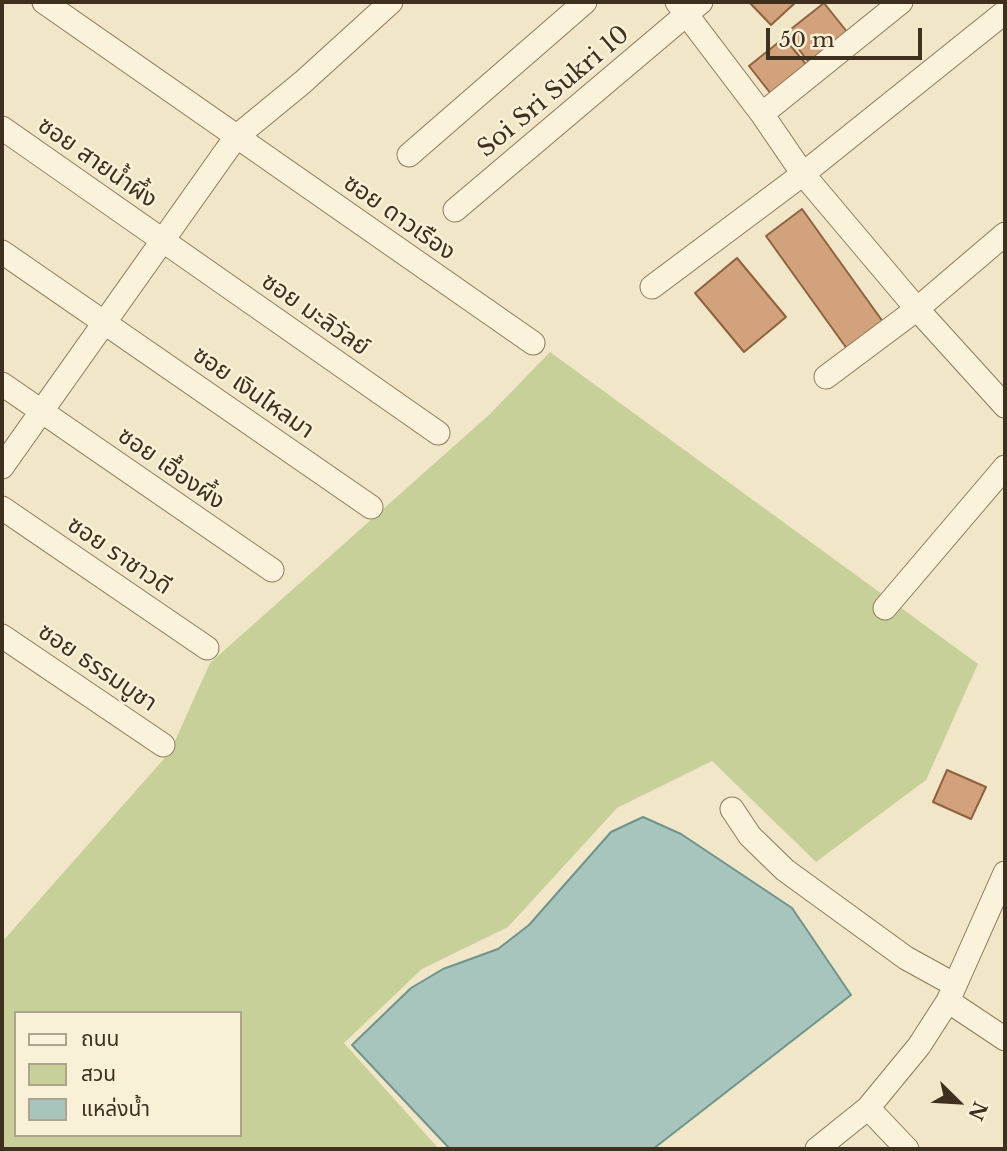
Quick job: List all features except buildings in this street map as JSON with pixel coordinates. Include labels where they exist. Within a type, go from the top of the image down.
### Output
[{"type":"street","name":"ซอย ดาวเรือง","points":[[44,2],[533,342]]},
{"type":"street","points":[[2,467],[236,137],[303,82],[391,2]]},
{"type":"street","points":[[409,155],[585,2]]},
{"type":"street","points":[[762,114],[901,2]]},
{"type":"street","points":[[688,5],[803,174],[917,309],[1005,406]]},
{"type":"street","name":"Soi Sri Sukri 10","points":[[455,210],[688,5]]},
{"type":"street","points":[[652,287],[803,174],[1005,12]]},
{"type":"street","name":"ซอย สายน้ำผึ้ง","points":[[2,128],[163,240]]},
{"type":"street","points":[[827,377],[917,309],[1005,234]]},
{"type":"street","name":"ซอย มะลิวัลย์","points":[[163,240],[438,433]]},
{"type":"street","name":"ซอย เงินไหลมา","points":[[2,252],[371,507]]},
{"type":"street","name":"ซอย เอื้องผึ้ง","points":[[2,384],[272,570]]},
{"type":"street","points":[[885,608],[1005,467]]},
{"type":"street","name":"ซอย ราชาวดี","points":[[2,508],[207,648]]},
{"type":"street","name":"ซอย ธรรมบูชา","points":[[2,636],[163,744]]},
{"type":"street","points":[[732,809],[750,836],[785,870],[952,993],[1005,1039]]},
{"type":"street","points":[[817,1149],[868,1108],[919,1046],[952,993],[1005,873]]},
{"type":"street","points":[[868,1108],[907,1149]]},
{"type":"green space","points":[[550,352],[978,664],[926,780],[816,862],[712,761],[617,808],[508,927],[422,969],[344,1043],[439,1149],[2,1149],[2,942],[170,752],[210,663],[490,414]]},
{"type":"water","points":[[643,817],[681,834],[792,908],[851,995],[653,1149],[450,1149],[352,1045],[411,988],[443,969],[498,949],[529,925],[611,832]]}]
